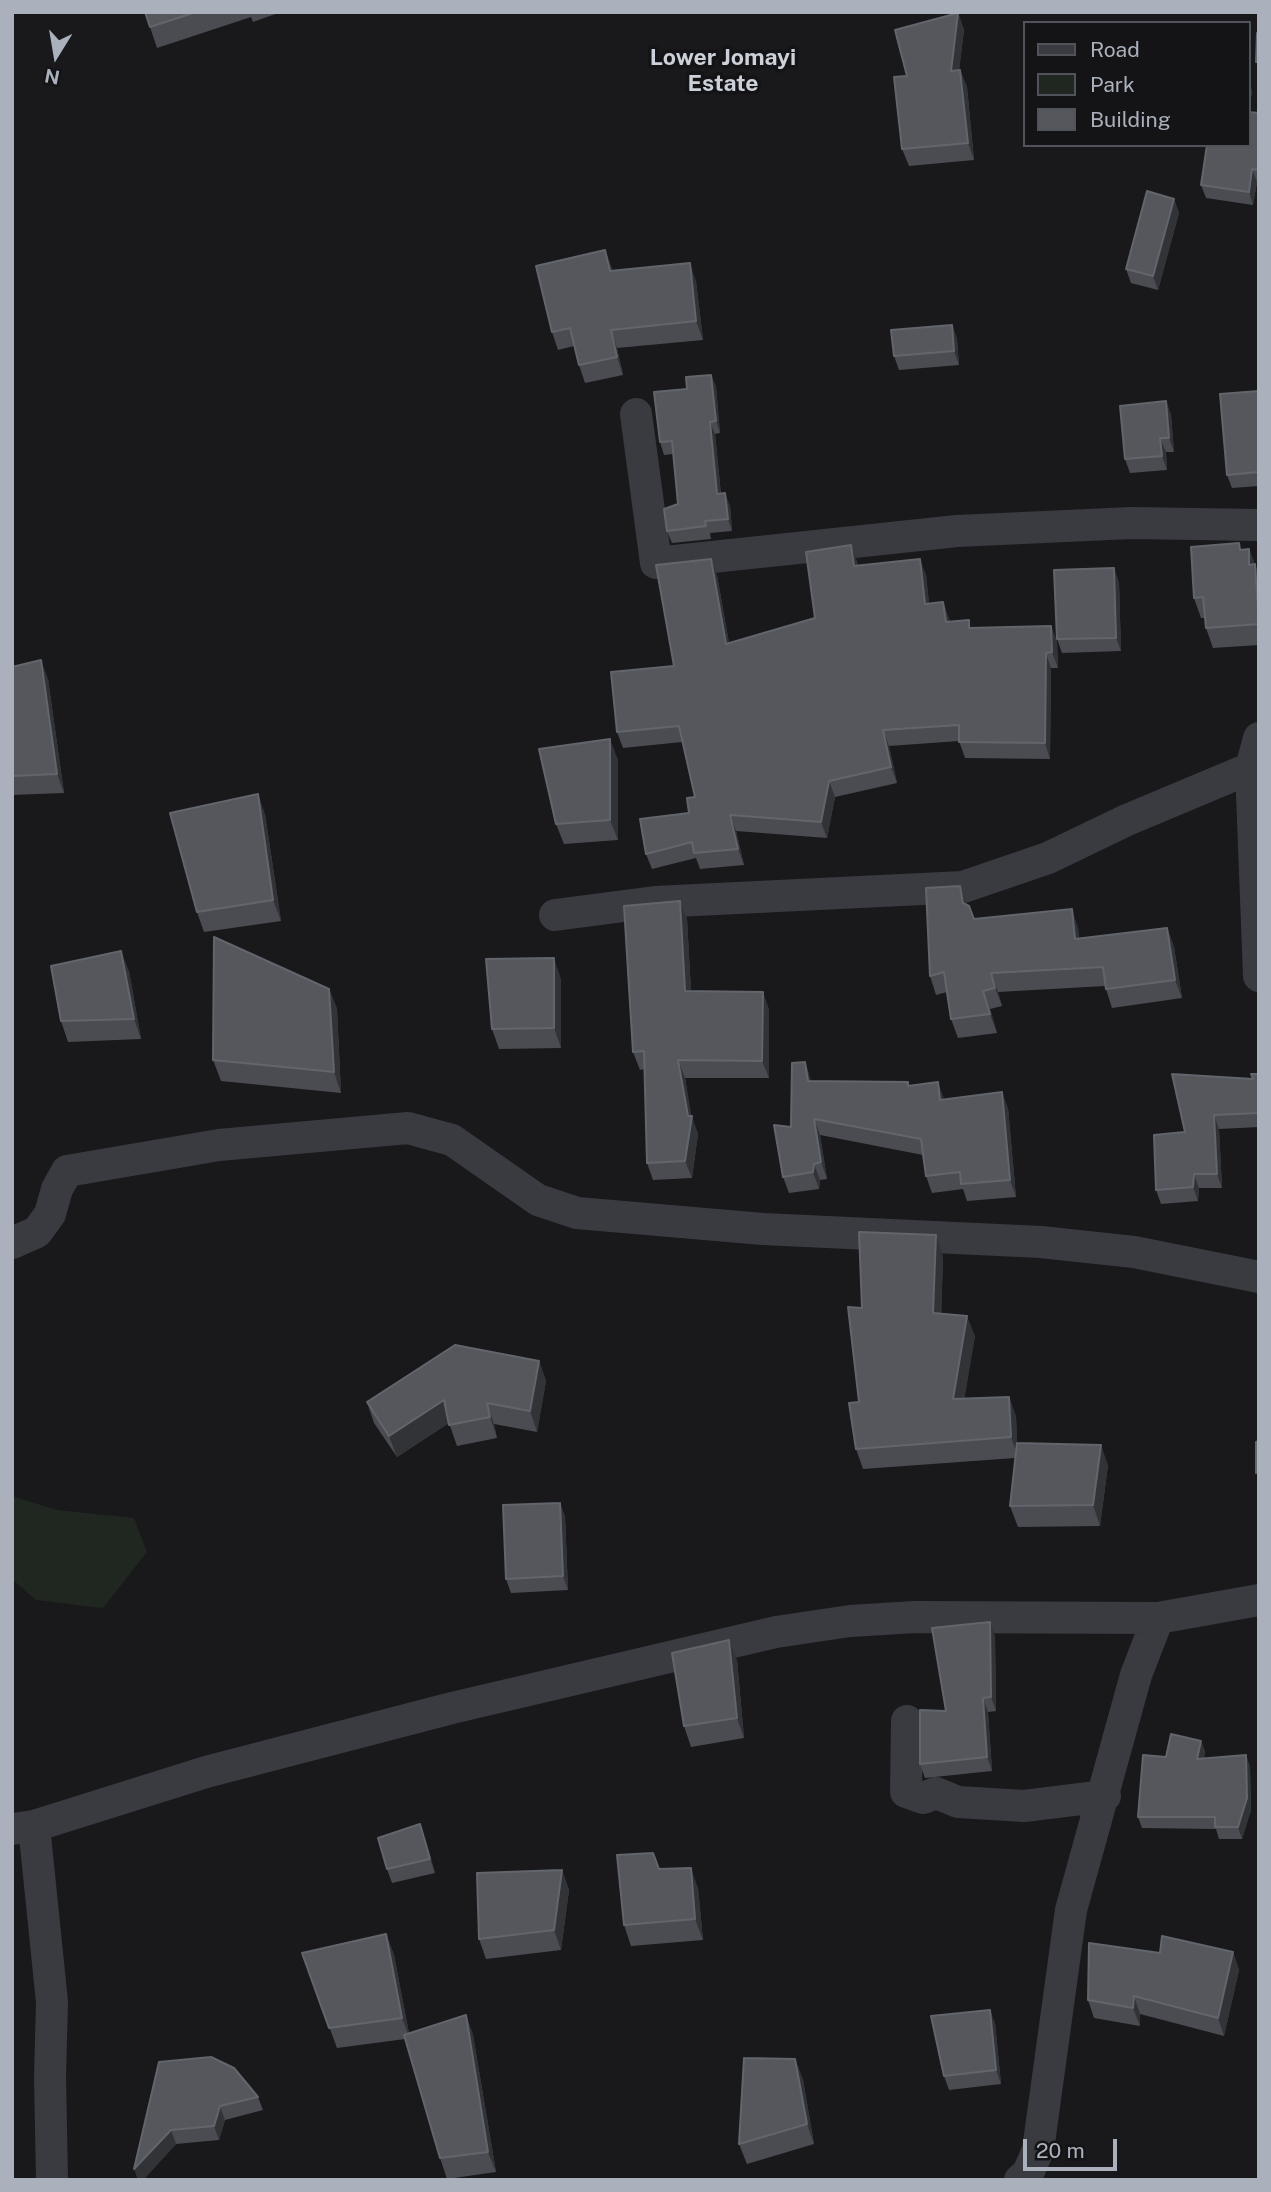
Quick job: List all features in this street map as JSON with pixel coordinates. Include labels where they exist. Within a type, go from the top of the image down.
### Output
[{"type":"street","points":[[636,414],[656,563],[957,531],[1131,523],[1259,526]]},
{"type":"street","points":[[555,915],[655,902],[963,887],[1048,858],[1255,753],[1259,976]]},
{"type":"street","points":[[12,1243],[37,1232],[50,1214],[57,1189],[68,1171],[219,1145],[408,1128],[452,1140],[538,1200],[577,1213],[763,1229],[1041,1242],[1134,1252],[1259,1277]]},
{"type":"street","points":[[52,2180],[52,2003],[23,1828],[206,1772],[452,1708],[776,1632],[850,1621],[915,1617],[1158,1618],[1259,1600]]},
{"type":"street","points":[[1020,2180],[1028,2173],[1038,2150],[1071,1910],[1105,1796],[1136,1675],[1158,1618]]},
{"type":"street","points":[[907,1721],[906,1792],[923,1798],[936,1793],[958,1802],[1024,1805],[1105,1796]]},
{"type":"green space","points":[[12,1496],[57,1510],[134,1518],[147,1552],[103,1608],[36,1600],[12,1579]]},
{"type":"building","points":[[145,12],[196,12],[150,27]]},
{"type":"building","points":[[958,13],[951,71],[960,70],[968,143],[902,149],[894,77],[907,76],[895,30]]},
{"type":"building","points":[[1259,33],[1259,62],[1256,62]]},
{"type":"building","points":[[1250,112],[1259,113],[1259,170],[1252,169],[1249,192],[1201,185],[1207,147],[1250,147]]},
{"type":"building","points":[[1147,191],[1174,199],[1153,276],[1126,269]]},
{"type":"building","points":[[605,250],[610,271],[690,263],[696,321],[611,330],[617,357],[579,365],[570,328],[552,332],[536,266]]},
{"type":"building","points":[[952,325],[954,351],[894,356],[891,330]]},
{"type":"building","points":[[711,375],[716,421],[710,422],[717,494],[725,493],[728,519],[705,521],[706,526],[667,531],[664,509],[678,504],[672,441],[660,442],[654,392],[687,389],[686,377]]},
{"type":"building","points":[[1259,391],[1259,472],[1227,475],[1220,394]]},
{"type":"building","points":[[1166,401],[1169,438],[1160,438],[1162,456],[1125,459],[1120,406]]},
{"type":"building","points":[[1239,543],[1240,550],[1249,549],[1249,565],[1255,564],[1259,624],[1206,628],[1203,597],[1194,598],[1191,547]]},
{"type":"building","points":[[851,545],[854,566],[920,559],[925,604],[943,602],[946,622],[969,620],[969,628],[1051,626],[1052,652],[1046,653],[1045,743],[959,742],[959,725],[883,730],[891,767],[829,781],[821,822],[730,815],[738,849],[694,853],[692,842],[646,854],[640,819],[689,813],[687,798],[695,797],[679,726],[617,732],[611,672],[674,666],[656,565],[711,559],[726,644],[815,618],[806,552]]},
{"type":"building","points":[[1114,568],[1116,638],[1057,639],[1054,570]]},
{"type":"building","points":[[41,660],[57,774],[12,776],[12,667]]},
{"type":"building","points":[[610,739],[610,820],[556,824],[539,749]]},
{"type":"building","points":[[258,794],[273,900],[197,912],[170,813]]},
{"type":"building","points":[[960,886],[963,903],[969,906],[974,919],[1072,909],[1075,939],[1167,928],[1175,980],[1106,989],[1103,967],[991,973],[995,988],[983,991],[990,1014],[951,1019],[944,972],[930,976],[926,888]]},
{"type":"building","points":[[680,901],[685,991],[763,992],[762,1061],[678,1060],[688,1116],[692,1116],[685,1161],[647,1163],[644,1051],[633,1052],[624,906]]},
{"type":"building","points":[[214,937],[329,989],[334,1072],[213,1060]]},
{"type":"building","points":[[121,951],[134,1019],[61,1021],[51,966]]},
{"type":"building","points":[[554,958],[554,1028],[492,1029],[486,959]]},
{"type":"building","points":[[805,1062],[808,1081],[908,1082],[908,1086],[938,1082],[940,1100],[1002,1092],[1010,1180],[961,1184],[960,1172],[926,1176],[921,1139],[814,1119],[821,1162],[814,1164],[813,1172],[783,1177],[774,1125],[791,1127],[792,1063]]},
{"type":"building","points":[[1172,1074],[1253,1079],[1251,1074],[1259,1074],[1259,1113],[1214,1115],[1217,1174],[1194,1174],[1193,1187],[1156,1190],[1154,1135],[1185,1132]]},
{"type":"building","points":[[859,1232],[936,1235],[933,1313],[967,1316],[953,1399],[1009,1397],[1011,1437],[856,1449],[849,1403],[859,1402],[848,1307],[862,1308]]},
{"type":"building","points":[[455,1345],[539,1361],[530,1411],[487,1403],[490,1417],[449,1425],[444,1400],[389,1436],[367,1402]]},
{"type":"building","points":[[1259,1441],[1259,1472],[1256,1473],[1256,1442]]},
{"type":"building","points":[[1017,1443],[1101,1445],[1093,1505],[1010,1506]]},
{"type":"building","points":[[560,1503],[563,1576],[506,1579],[503,1505]]},
{"type":"building","points":[[990,1622],[991,1697],[983,1698],[987,1757],[920,1764],[920,1710],[946,1711],[932,1628]]},
{"type":"building","points":[[729,1640],[737,1718],[684,1726],[672,1653]]},
{"type":"building","points":[[1171,1734],[1201,1741],[1197,1759],[1246,1755],[1247,1798],[1238,1827],[1215,1827],[1215,1817],[1138,1817],[1143,1755],[1166,1757]]},
{"type":"building","points":[[420,1824],[430,1859],[387,1869],[378,1838]]},
{"type":"building","points":[[653,1853],[659,1869],[691,1868],[695,1919],[624,1925],[617,1855]]},
{"type":"building","points":[[562,1870],[554,1930],[479,1939],[477,1873]]},
{"type":"building","points":[[386,1934],[402,2018],[329,2028],[302,1953]]},
{"type":"building","points":[[1162,1936],[1233,1952],[1218,2018],[1134,1996],[1133,2008],[1088,2000],[1089,1943],[1160,1953]]},
{"type":"building","points":[[990,2010],[996,2070],[944,2076],[931,2016]]},
{"type":"building","points":[[466,2015],[488,2152],[440,2158],[404,2035]]},
{"type":"building","points":[[211,2057],[234,2068],[258,2097],[220,2106],[214,2126],[171,2130],[134,2169],[159,2062]]},
{"type":"building","points":[[744,2058],[795,2059],[807,2124],[739,2144]]},
{"type":"district","name":"Lower Jomayi Estate","points":[[723,71]]}]
